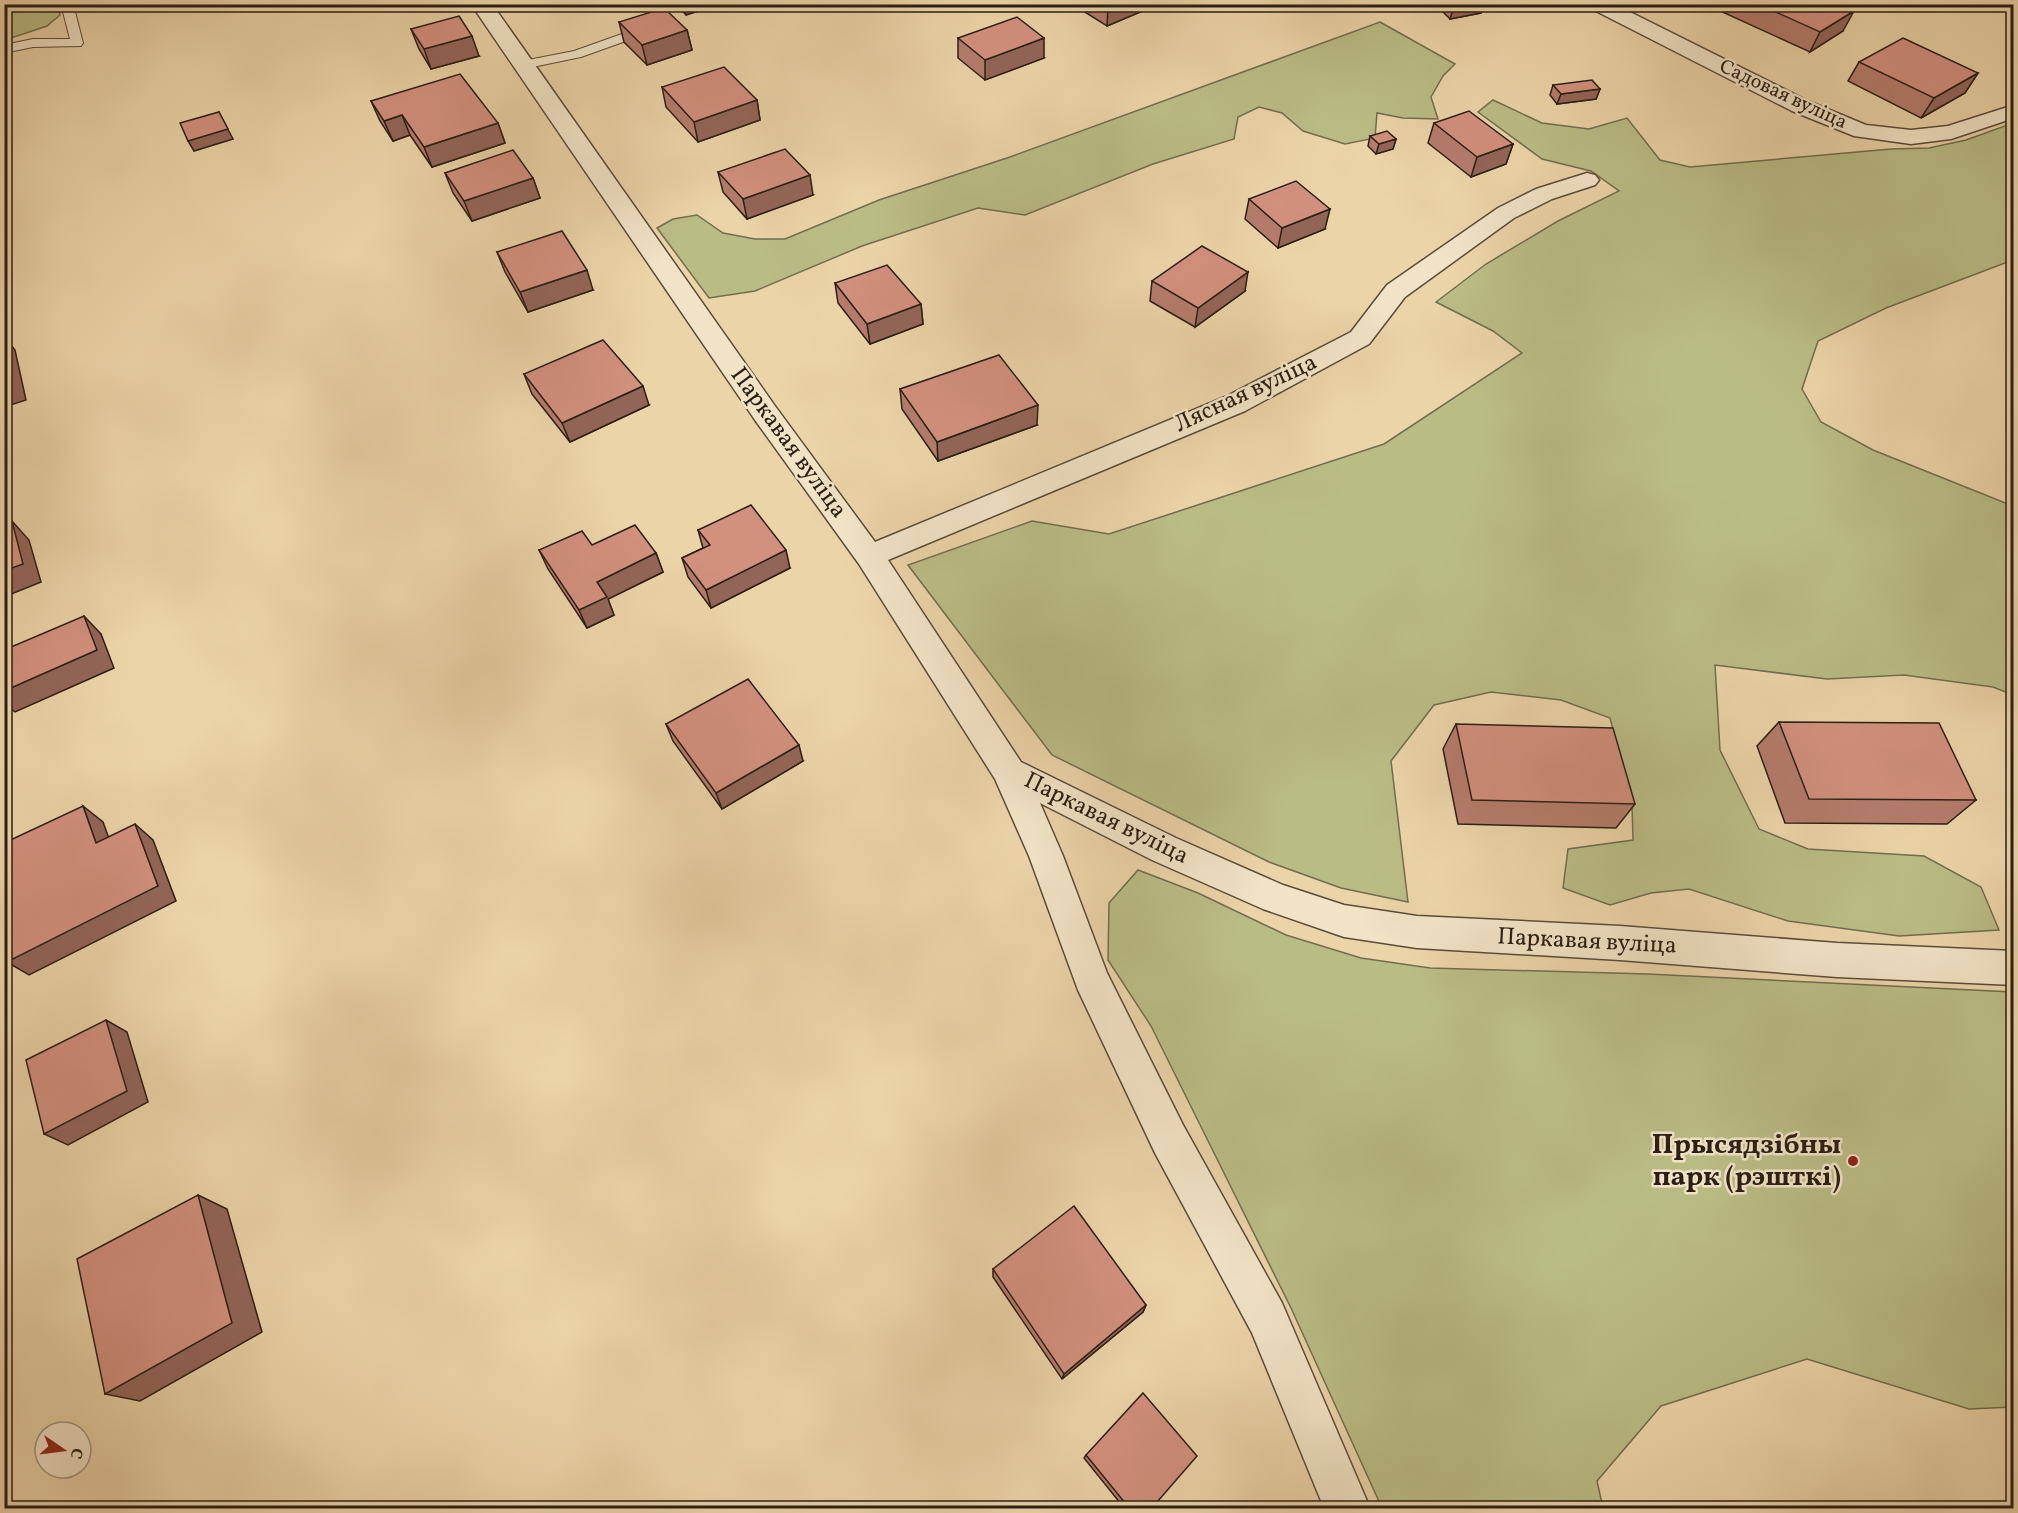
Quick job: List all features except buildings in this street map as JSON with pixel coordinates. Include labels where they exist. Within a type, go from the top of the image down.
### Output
[{"type":"street","name":"Паркавая вуліца","points":[[481,4],[765,413],[869,556],[1009,772],[1164,849],[1276,898],[1344,921],[1418,932],[1620,943],[1837,960],[2013,969]]},
{"type":"street","name":"Садовая вуліца","points":[[1597,4],[1800,106],[1862,131],[1911,137],[1951,132],[2013,111]]},
{"type":"street","name":"Лясная вуліца","points":[[869,556],[1235,404],[1360,339],[1396,291],[1506,213],[1544,194],[1587,180]]},
{"type":"street","points":[[1009,772],[1046,856],[1091,978],[1169,1139],[1267,1318],[1347,1509]]},
{"type":"lane","points":[[4,49],[33,44],[78,43],[67,4]]},
{"type":"lane","points":[[523,65],[577,54],[658,26]]},
{"type":"green space","points":[[4,5],[58,5],[60,15],[47,26],[5,40]]},
{"type":"green space","points":[[1380,22],[1455,64],[1443,76],[1431,97],[1438,119],[1403,118],[1377,113],[1375,138],[1345,144],[1303,131],[1282,113],[1259,107],[1238,117],[1234,139],[1153,164],[1025,215],[978,208],[862,246],[755,291],[709,298],[657,228],[673,219],[697,215],[723,233],[755,239],[785,239],[879,200],[1010,157]]},
{"type":"green space","points":[[1493,100],[1542,123],[1589,129],[1627,118],[1660,160],[1690,167],[1891,149],[1929,148],[1966,140],[2013,123],[2013,260],[1886,308],[1818,341],[1802,389],[1821,422],[1873,450],[2013,506],[2013,695],[1993,687],[1904,675],[1827,679],[1715,665],[1720,750],[1759,829],[1808,849],[1924,856],[1981,887],[1999,930],[1899,936],[1788,921],[1689,889],[1651,893],[1610,905],[1563,888],[1568,849],[1633,840],[1632,804],[1610,718],[1561,700],[1491,692],[1434,705],[1391,761],[1408,902],[1341,888],[1269,862],[1052,755],[908,565],[1032,521],[1109,534],[1384,444],[1522,353],[1493,331],[1436,302],[1486,264],[1558,221],[1619,191],[1591,171],[1542,159],[1478,112]]},
{"type":"green space","points":[[1138,870],[1198,893],[1286,935],[1361,958],[1430,968],[1648,974],[2013,992],[2013,1407],[1969,1409],[1807,1359],[1661,1406],[1597,1481],[1603,1508],[1382,1508],[1291,1308],[1151,1026],[1108,960],[1109,903]]},
{"type":"place","name":"Прысядзібны парк (рэшткі)","points":[[1853,1161]]}]
